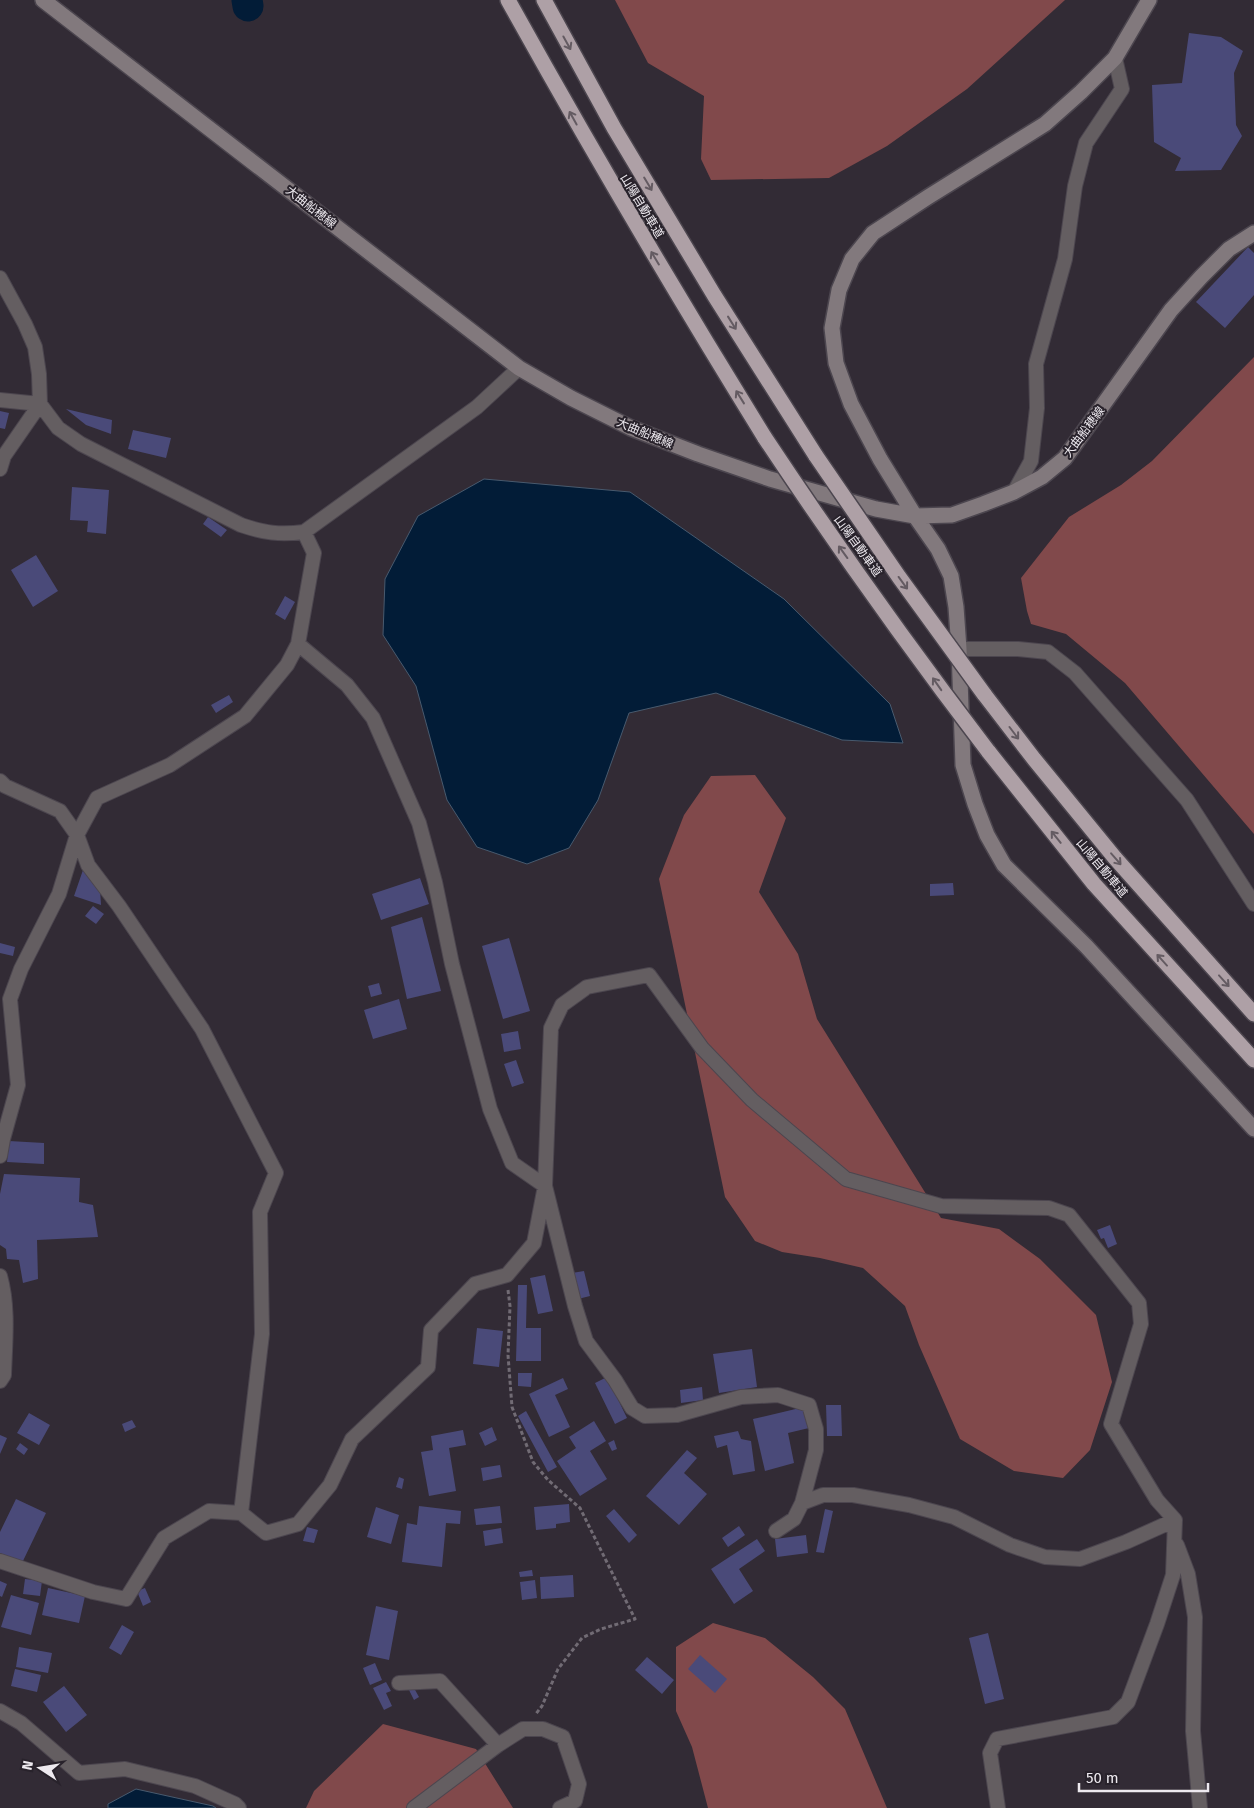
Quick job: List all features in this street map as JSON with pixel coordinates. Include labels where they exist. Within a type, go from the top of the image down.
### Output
[{"type":"highway","name":"山陽自動車道","points":[[508,0],[588,144],[688,312],[766,438],[813,509],[940,688],[1094,884],[1254,1060]]},
{"type":"highway","name":"山陽自動車道","points":[[544,0],[619,137],[714,295],[816,456],[899,577],[1034,759],[1115,858],[1254,1014]]},
{"type":"main road","name":"大曲船穂線","points":[[43,0],[519,368],[571,398],[631,428],[770,479],[876,509],[915,516],[952,514],[1014,492],[1042,477],[1065,458],[1171,310],[1229,249],[1254,233]]},
{"type":"main road","points":[[1149,0],[1114,58],[1081,92],[1045,124],[873,233],[852,258],[838,290],[832,328],[836,362],[851,404],[880,459],[938,549],[951,576],[956,607],[959,649],[963,765],[987,835],[1004,865],[1086,946],[1254,1129]]},
{"type":"street","points":[[1014,492],[1031,461],[1037,408],[1036,364],[1064,259],[1075,186],[1086,143],[1122,88],[1114,58]]},
{"type":"street","points":[[0,278],[35,347],[39,374],[40,404],[58,428],[81,444],[241,525],[270,533],[284,535],[304,532],[477,407],[519,368]]},
{"type":"street","points":[[0,400],[40,404]]},
{"type":"street","points":[[0,469],[4,456],[40,404]]},
{"type":"street","points":[[0,1156],[18,1086],[10,999],[21,969],[59,894],[78,835],[97,798],[170,765],[245,716],[287,665],[298,644],[314,554],[304,532]]},
{"type":"street","points":[[298,644],[347,686],[372,718],[419,823],[452,964],[490,1109],[512,1163],[545,1186],[575,1306],[586,1341],[615,1380],[632,1408],[645,1416],[677,1414],[741,1397],[778,1396],[809,1405],[816,1429],[816,1450],[802,1503],[794,1519],[776,1531]]},
{"type":"street","points":[[959,649],[1018,649],[1048,652],[1075,673],[1187,800],[1254,904]]},
{"type":"street","points":[[0,781],[4,786],[60,811],[78,835],[88,865],[119,906],[202,1028],[276,1173],[260,1212],[262,1334],[241,1513]]},
{"type":"street","points":[[0,1561],[93,1592],[126,1599],[164,1538],[209,1511],[241,1513],[266,1533],[298,1524],[330,1486],[352,1440],[428,1367],[431,1330],[475,1284],[507,1275],[534,1243],[545,1186],[551,1028],[562,1005],[587,988],[649,975],[702,1048],[752,1100],[846,1179],[941,1206],[1049,1208],[1069,1215],[1139,1303],[1141,1324],[1112,1424],[1157,1500],[1175,1520],[1173,1575],[1158,1624],[1128,1702],[1113,1717],[997,1739],[990,1753],[998,1808]]},
{"type":"street","points":[[0,1276],[4,1290],[5,1316],[4,1375],[0,1381]]},
{"type":"street","points":[[802,1503],[823,1495],[853,1495],[909,1505],[954,1517],[1010,1545],[1045,1557],[1080,1559],[1126,1542],[1175,1520]]},
{"type":"street","points":[[1174,1538],[1188,1574],[1195,1617],[1193,1731],[1200,1808]]},
{"type":"street","points":[[399,1683],[440,1680],[498,1745]]},
{"type":"street","points":[[0,1711],[21,1723],[79,1773],[125,1769],[195,1786],[235,1804],[239,1808]]},
{"type":"street","points":[[414,1808],[498,1745],[523,1729],[543,1729],[563,1737],[579,1784],[575,1801],[560,1808]]},
{"type":"path","points":[[507,1275],[510,1306],[508,1355],[512,1407],[533,1462],[548,1480],[580,1508],[636,1619],[600,1629],[582,1638],[558,1669],[542,1706],[523,1729]]},
{"type":"shaded area","points":[[615,0],[1065,0],[967,89],[887,146],[829,178],[711,180],[701,159],[704,96],[648,63]]},
{"type":"shaded area","points":[[1254,357],[1254,834],[1125,683],[1066,634],[1031,624],[1021,578],[1069,517],[1121,485],[1152,461]]},
{"type":"shaded area","points":[[755,775],[786,818],[759,892],[798,954],[817,1019],[941,1218],[999,1229],[1040,1259],[1096,1315],[1112,1382],[1090,1450],[1063,1478],[1014,1471],[960,1439],[919,1345],[905,1306],[863,1268],[782,1252],[755,1241],[725,1197],[659,879],[684,815],[711,776]]},
{"type":"shaded area","points":[[713,1623],[765,1638],[813,1677],[845,1709],[887,1808],[708,1808],[692,1747],[676,1711],[676,1647]]},
{"type":"shaded area","points":[[383,1724],[476,1749],[513,1808],[306,1808],[314,1791]]},
{"type":"water","points":[[484,479],[630,492],[784,599],[890,704],[903,743],[842,740],[716,693],[629,713],[598,800],[569,848],[527,864],[477,847],[447,800],[416,686],[383,635],[385,579],[418,516]]},
{"type":"water","points":[[136,1789],[216,1808],[108,1808],[108,1804]]},
{"type":"building","points":[[1189,33],[1221,37],[1243,51],[1234,73],[1236,125],[1242,136],[1221,170],[1175,171],[1181,158],[1154,142],[1152,85],[1182,83]]},
{"type":"building","points":[[1248,247],[1254,253],[1254,295],[1225,328],[1196,302]]},
{"type":"building","points":[[66,409],[112,420],[111,434],[86,425]]},
{"type":"building","points":[[0,411],[9,413],[5,429],[0,428]]},
{"type":"building","points":[[133,430],[171,438],[166,458],[128,449]]},
{"type":"building","points":[[72,487],[109,490],[106,534],[87,532],[88,521],[70,520]]},
{"type":"building","points":[[208,517],[227,530],[221,537],[203,524]]},
{"type":"building","points":[[36,555],[58,591],[33,607],[11,570]]},
{"type":"building","points":[[285,596],[295,602],[285,620],[275,614]]},
{"type":"building","points":[[229,695],[233,702],[216,713],[211,705]]},
{"type":"building","points":[[83,870],[100,889],[101,905],[74,896]]},
{"type":"building","points":[[420,878],[429,904],[381,920],[372,894]]},
{"type":"building","points":[[953,883],[954,895],[930,896],[930,884]]},
{"type":"building","points":[[93,906],[104,914],[96,924],[85,916]]},
{"type":"building","points":[[422,917],[441,991],[407,999],[391,927]]},
{"type":"building","points":[[509,938],[530,1011],[503,1019],[482,946]]},
{"type":"building","points":[[0,943],[15,947],[13,956],[0,953]]},
{"type":"building","points":[[379,983],[382,994],[371,997],[368,986]]},
{"type":"building","points":[[399,999],[407,1029],[373,1039],[364,1010]]},
{"type":"building","points":[[518,1031],[521,1049],[504,1052],[501,1034]]},
{"type":"building","points":[[516,1060],[524,1083],[512,1087],[504,1064]]},
{"type":"building","points":[[9,1141],[44,1143],[44,1164],[7,1162]]},
{"type":"building","points":[[4,1174],[80,1178],[79,1202],[93,1205],[98,1237],[37,1240],[38,1279],[23,1283],[19,1260],[7,1259],[6,1249],[0,1245],[0,1194]]},
{"type":"building","points":[[1110,1225],[1117,1244],[1108,1248],[1104,1238],[1101,1239],[1097,1230]]},
{"type":"building","points":[[584,1271],[590,1296],[578,1299],[572,1273]]},
{"type":"building","points":[[545,1275],[553,1311],[538,1314],[530,1278]]},
{"type":"building","points":[[518,1285],[527,1285],[526,1328],[541,1328],[541,1361],[516,1361]]},
{"type":"building","points":[[477,1328],[503,1331],[499,1367],[473,1364]]},
{"type":"building","points":[[752,1349],[757,1387],[719,1393],[713,1354]]},
{"type":"building","points":[[518,1373],[532,1373],[531,1387],[518,1386]]},
{"type":"building","points":[[607,1377],[627,1418],[615,1424],[595,1383]]},
{"type":"building","points":[[563,1378],[568,1389],[555,1395],[570,1427],[549,1437],[529,1394]]},
{"type":"building","points":[[702,1387],[703,1400],[681,1403],[680,1390]]},
{"type":"building","points":[[826,1405],[841,1405],[842,1436],[827,1436]]},
{"type":"building","points":[[804,1407],[809,1428],[788,1433],[794,1463],[765,1471],[753,1419]]},
{"type":"building","points":[[526,1411],[557,1467],[548,1472],[518,1416]]},
{"type":"building","points":[[29,1413],[50,1425],[39,1445],[17,1433]]},
{"type":"building","points":[[132,1420],[136,1427],[125,1432],[122,1424]]},
{"type":"building","points":[[594,1421],[606,1441],[590,1451],[607,1479],[580,1496],[557,1461],[576,1448],[569,1437]]},
{"type":"building","points":[[492,1427],[497,1440],[485,1446],[479,1433]]},
{"type":"building","points":[[463,1430],[466,1445],[449,1448],[456,1491],[429,1496],[421,1452],[433,1450],[431,1436]]},
{"type":"building","points":[[738,1431],[741,1439],[751,1441],[755,1471],[733,1475],[727,1445],[717,1448],[714,1436]]},
{"type":"building","points":[[0,1435],[7,1438],[0,1454]]},
{"type":"building","points":[[614,1440],[617,1449],[612,1451],[608,1443]]},
{"type":"building","points":[[20,1443],[28,1449],[24,1455],[16,1449]]},
{"type":"building","points":[[687,1450],[697,1458],[684,1473],[707,1494],[679,1525],[646,1496]]},
{"type":"building","points":[[500,1465],[502,1477],[483,1481],[481,1468]]},
{"type":"building","points":[[399,1477],[404,1479],[402,1489],[396,1487]]},
{"type":"building","points":[[16,1499],[46,1513],[22,1563],[0,1553],[0,1532]]},
{"type":"building","points":[[569,1504],[570,1522],[556,1524],[556,1528],[536,1530],[534,1507]]},
{"type":"building","points":[[419,1506],[461,1511],[460,1524],[446,1523],[442,1567],[402,1562],[407,1523],[417,1525]]},
{"type":"building","points":[[500,1506],[502,1523],[476,1525],[474,1509]]},
{"type":"building","points":[[376,1507],[399,1515],[391,1544],[367,1537]]},
{"type":"building","points":[[614,1509],[637,1535],[629,1543],[606,1516]]},
{"type":"building","points":[[825,1509],[833,1511],[824,1553],[816,1552]]},
{"type":"building","points":[[739,1526],[745,1535],[728,1547],[722,1538]]},
{"type":"building","points":[[307,1527],[318,1530],[314,1543],[303,1541]]},
{"type":"building","points":[[501,1528],[503,1543],[485,1546],[483,1531]]},
{"type":"building","points":[[806,1535],[808,1553],[777,1557],[775,1539]]},
{"type":"building","points":[[757,1539],[765,1551],[739,1569],[753,1591],[734,1604],[711,1569]]},
{"type":"building","points":[[532,1570],[533,1576],[520,1577],[519,1572]]},
{"type":"building","points":[[573,1575],[574,1597],[541,1599],[540,1577]]},
{"type":"building","points":[[25,1579],[42,1581],[40,1596],[23,1594]]},
{"type":"building","points":[[535,1580],[537,1598],[522,1600],[520,1582]]},
{"type":"building","points":[[0,1581],[7,1584],[2,1597],[0,1596]]},
{"type":"building","points":[[48,1588],[85,1596],[79,1623],[42,1615]]},
{"type":"building","points":[[145,1588],[151,1602],[143,1606],[137,1591]]},
{"type":"building","points":[[11,1595],[39,1603],[31,1635],[1,1627]]},
{"type":"building","points":[[376,1606],[398,1611],[389,1660],[366,1655]]},
{"type":"building","points":[[122,1625],[134,1632],[121,1655],[109,1648]]},
{"type":"building","points":[[988,1633],[1004,1699],[985,1704],[969,1638]]},
{"type":"building","points":[[19,1647],[52,1653],[48,1673],[16,1667]]},
{"type":"building","points":[[700,1655],[727,1679],[715,1693],[688,1669]]},
{"type":"building","points":[[647,1657],[674,1680],[662,1694],[635,1670]]},
{"type":"building","points":[[375,1663],[382,1680],[370,1685],[363,1668]]},
{"type":"building","points":[[15,1669],[41,1675],[37,1692],[11,1686]]},
{"type":"building","points":[[386,1682],[391,1691],[386,1693],[392,1706],[384,1710],[373,1688]]},
{"type":"building","points":[[64,1686],[87,1715],[66,1732],[43,1702]]},
{"type":"building","points":[[414,1688],[419,1697],[414,1700],[409,1690]]},
{"type":"waterway","points":[[247,0],[248,6]]}]
